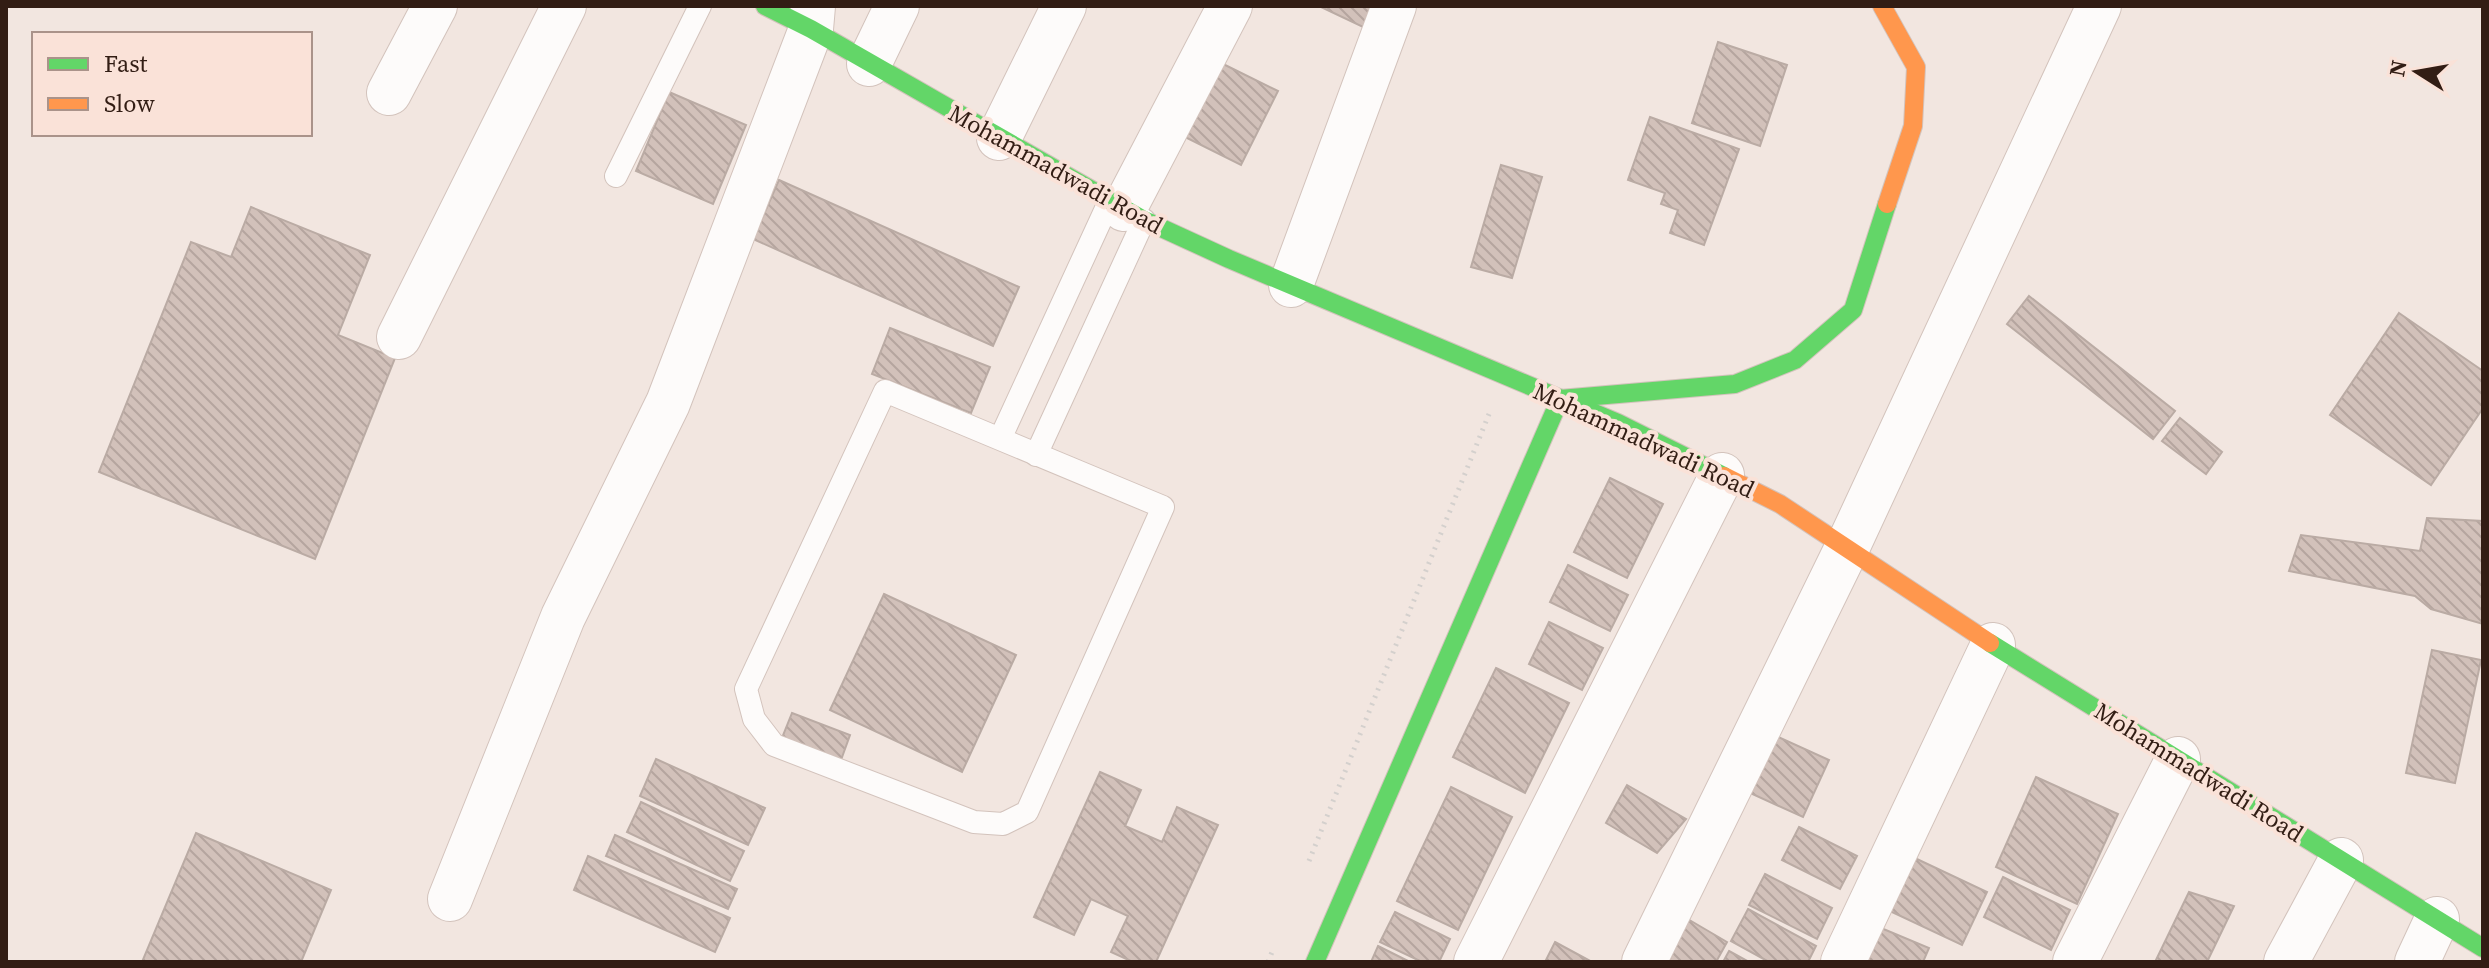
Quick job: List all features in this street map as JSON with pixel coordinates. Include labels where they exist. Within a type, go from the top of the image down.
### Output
[{"type":"main road","name":"Mohammadwadi Road","points":[[765,6],[812,17],[869,64],[1126,210],[1291,285],[1618,423],[1780,504],[1993,645],[2483,948]]},
{"type":"main road","points":[[1315,962],[1560,399],[1735,384],[1795,360],[1853,310],[1913,126],[1916,67],[1882,6]]},
{"type":"street","points":[[389,93],[435,6]]},
{"type":"street","points":[[399,337],[564,6]]},
{"type":"street","points":[[869,64],[897,6]]},
{"type":"street","points":[[999,138],[1064,6]]},
{"type":"street","points":[[1126,210],[1230,6]]},
{"type":"street","points":[[1291,285],[1394,6]]},
{"type":"street","points":[[1644,962],[1847,548],[2099,6]]},
{"type":"street","points":[[450,899],[563,617],[668,403],[812,17]]},
{"type":"street","points":[[1476,962],[1722,475]]},
{"type":"street","points":[[1843,962],[1993,645]]},
{"type":"street","points":[[2075,962],[2178,759]]},
{"type":"street","points":[[2286,962],[2341,860]]},
{"type":"street","points":[[2417,962],[2437,919]]},
{"type":"lane","points":[[616,176],[700,6]]},
{"type":"lane","points":[[1000,439],[1126,210]]},
{"type":"lane","points":[[1036,455],[1126,210]]},
{"type":"lane","points":[[885,391],[1000,439],[1163,507],[1027,812],[1003,824],[974,822],[774,745],[754,719],[746,689],[885,391]]},
{"type":"path","points":[[1303,874],[1505,376]]},
{"type":"path","points":[[1268,962],[1274,947]]},
{"type":"building","points":[[1319,6],[1373,6],[1363,27]]},
{"type":"building","points":[[1718,42],[1787,65],[1760,146],[1692,123]]},
{"type":"building","points":[[1215,60],[1278,91],[1241,165],[1179,134]]},
{"type":"building","points":[[669,92],[746,125],[713,204],[636,171]]},
{"type":"building","points":[[1650,117],[1739,149],[1704,245],[1670,233],[1678,210],[1661,204],[1665,193],[1628,180]]},
{"type":"building","points":[[1501,165],[1542,177],[1512,278],[1471,267]]},
{"type":"building","points":[[779,180],[1019,287],[993,346],[753,239]]},
{"type":"building","points":[[251,207],[370,255],[338,335],[395,358],[315,559],[99,472],[191,242],[231,257]]},
{"type":"building","points":[[2029,296],[2175,411],[2153,439],[2007,324]]},
{"type":"building","points":[[2399,313],[2483,371],[2483,408],[2431,485],[2330,415]]},
{"type":"building","points":[[890,328],[990,367],[971,413],[872,374]]},
{"type":"building","points":[[2180,418],[2222,452],[2206,474],[2162,441]]},
{"type":"building","points":[[1610,478],[1663,504],[1627,578],[1574,552]]},
{"type":"building","points":[[2427,518],[2483,521],[2483,624],[2431,609],[2415,596],[2289,571],[2301,535],[2420,551]]},
{"type":"building","points":[[1568,565],[1628,595],[1610,631],[1550,602]]},
{"type":"building","points":[[884,594],[1016,655],[962,772],[830,710]]},
{"type":"building","points":[[1549,622],[1603,648],[1582,690],[1529,664]]},
{"type":"building","points":[[2432,650],[2481,660],[2455,783],[2406,773]]},
{"type":"building","points":[[1496,668],[1569,703],[1525,793],[1453,757]]},
{"type":"building","points":[[792,713],[850,735],[841,760],[782,738]]},
{"type":"building","points":[[1774,735],[1829,760],[1803,817],[1748,792]]},
{"type":"building","points":[[656,759],[765,808],[748,845],[640,796]]},
{"type":"building","points":[[1100,772],[1141,790],[1125,826],[1162,842],[1177,807],[1218,825],[1156,962],[1133,962],[1111,952],[1128,916],[1091,899],[1074,935],[1034,917]]},
{"type":"building","points":[[2036,777],[2118,814],[2077,904],[1996,867]]},
{"type":"building","points":[[1627,785],[1686,819],[1657,853],[1606,823]]},
{"type":"building","points":[[1451,787],[1512,817],[1458,930],[1397,901]]},
{"type":"building","points":[[641,802],[744,851],[730,881],[627,832]]},
{"type":"building","points":[[1799,827],[1857,856],[1840,889],[1782,860]]},
{"type":"building","points":[[196,833],[331,890],[301,962],[142,962]]},
{"type":"building","points":[[615,835],[737,889],[728,909],[606,856]]},
{"type":"building","points":[[1902,852],[1987,892],[1962,945],[1877,905]]},
{"type":"building","points":[[588,856],[730,918],[715,952],[574,890]]},
{"type":"building","points":[[1765,874],[1832,908],[1817,939],[1749,905]]},
{"type":"building","points":[[2003,877],[2070,910],[2051,950],[1984,917]]},
{"type":"building","points":[[2189,892],[2234,906],[2207,962],[2155,962]]},
{"type":"building","points":[[1748,909],[1816,946],[1808,962],[1769,962],[1731,941]]},
{"type":"building","points":[[1395,912],[1450,939],[1439,962],[1422,962],[1380,942]]},
{"type":"building","points":[[1686,918],[1727,942],[1716,962],[1669,962]]},
{"type":"building","points":[[1881,928],[1929,948],[1923,962],[1866,962]]},
{"type":"building","points":[[1555,942],[1592,962],[1545,962]]},
{"type":"building","points":[[1378,946],[1410,962],[1371,962]]},
{"type":"building","points":[[1729,951],[1749,962],[1723,962]]},
{"type":"traffic: fast","points":[[765,6],[811,29],[1144,220],[1618,423],[1724,476]]},
{"type":"traffic: fast","points":[[1315,962],[1560,399],[1735,384],[1795,360],[1853,310],[1887,204]]},
{"type":"traffic: fast","points":[[1990,643],[2483,948]]},
{"type":"traffic: slow","points":[[1882,6],[1916,67],[1913,126],[1887,204]]},
{"type":"traffic: slow","points":[[1724,476],[1780,504],[1990,643]]}]
